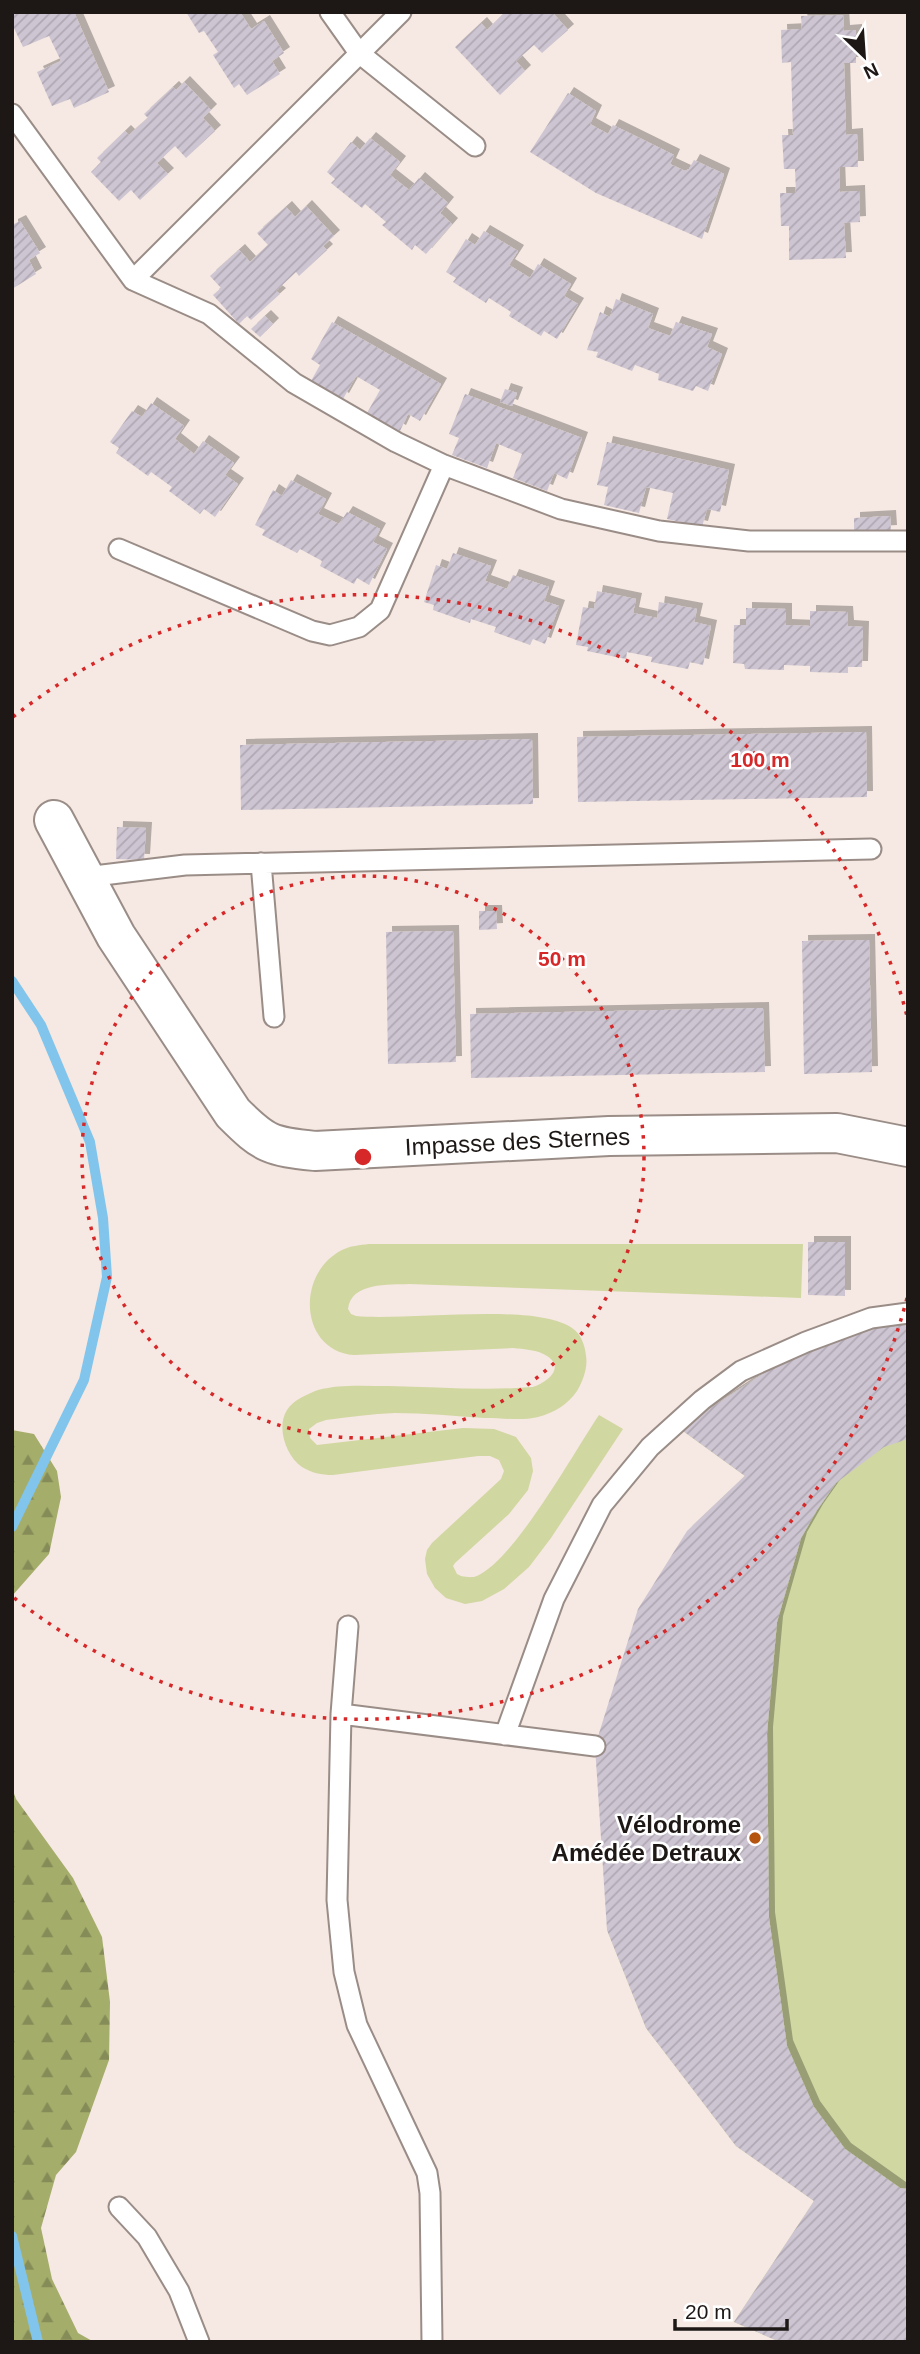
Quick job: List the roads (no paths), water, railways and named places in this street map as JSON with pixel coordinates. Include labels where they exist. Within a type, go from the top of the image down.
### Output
[{"type":"street","name":"Impasse des Sternes","points":[[54,820],[116,936],[233,1113],[257,1137],[278,1147],[315,1151],[609,1136],[836,1133],[908,1147]]},
{"type":"lane","points":[[330,12],[359,53],[475,146]]},
{"type":"lane","points":[[133,280],[401,12]]},
{"type":"lane","points":[[12,114],[133,280],[209,314],[294,383],[396,442],[443,465],[561,509],[659,531],[750,541],[908,541]]},
{"type":"lane","points":[[119,549],[312,631],[330,635],[359,627],[380,610],[443,465]]},
{"type":"lane","points":[[86,877],[185,865],[871,849]]},
{"type":"lane","points":[[261,863],[274,1017]]},
{"type":"lane","points":[[505,1735],[554,1599],[603,1505],[650,1447],[702,1400],[741,1371],[806,1342],[871,1318],[908,1313]]},
{"type":"lane","points":[[348,1626],[341,1714],[337,1900],[344,1972],[356,2025],[427,2173],[430,2193],[432,2342]]},
{"type":"lane","points":[[341,1714],[595,1746]]},
{"type":"lane","points":[[119,2207],[147,2237],[179,2291],[199,2342]]},
{"type":"waterway","points":[[12,981],[41,1025],[90,1142],[103,1218],[107,1277],[84,1380],[12,1527]]},
{"type":"waterway","points":[[12,2236],[38,2342]]},
{"type":"place","name":"Vélodrome Amédée Detraux","points":[[755,1838]]}]
